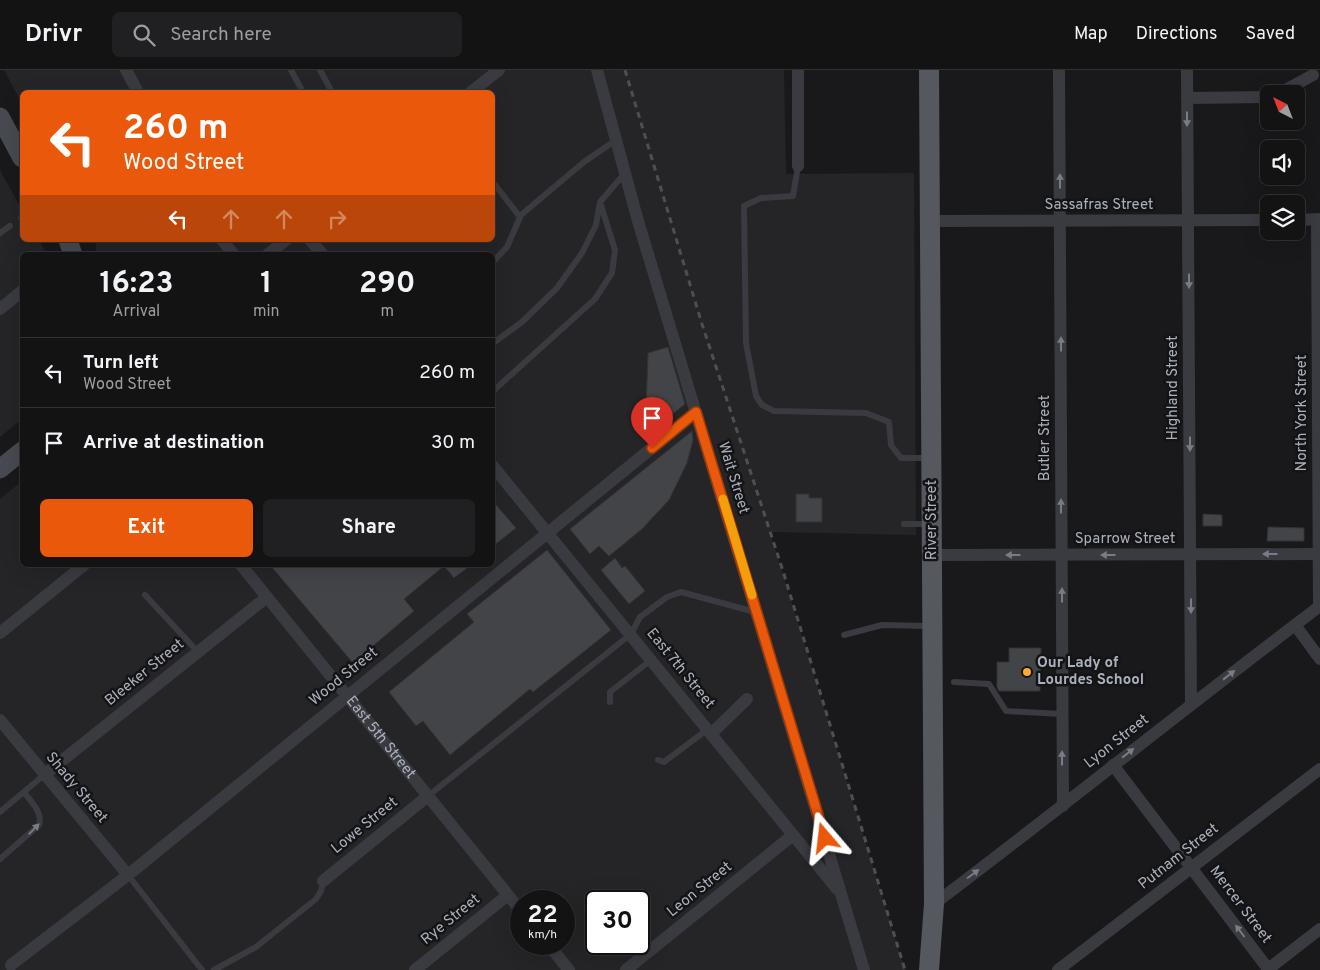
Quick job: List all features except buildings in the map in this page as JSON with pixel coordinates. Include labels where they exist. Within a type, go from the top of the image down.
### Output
[{"type":"main road","name":"River Street","points":[[929,70],[934,904],[929,970]]},
{"type":"main road","points":[[0,117],[20,154]]},
{"type":"main road","points":[[0,469],[20,453]]},
{"type":"street","points":[[126,70],[137,90]]},
{"type":"street","points":[[474,90],[499,70]]},
{"type":"street","name":"Wait Street","points":[[597,70],[625,173],[696,412],[842,894]]},
{"type":"street","points":[[798,70],[798,166]]},
{"type":"street","name":"Butler Street","points":[[1059,70],[1063,806]]},
{"type":"street","name":"Highland Street","points":[[1187,70],[1191,705]]},
{"type":"street","points":[[1295,85],[1313,75]]},
{"type":"street","points":[[1187,98],[1260,97]]},
{"type":"street","points":[[1305,220],[1318,219]]},
{"type":"street","name":"North York Street","points":[[1318,219],[1320,606]]},
{"type":"street","name":"Sassafras Street","points":[[930,221],[1260,220]]},
{"type":"street","points":[[224,242],[232,252]]},
{"type":"street","points":[[271,252],[283,242]]},
{"type":"street","points":[[312,242],[320,252]]},
{"type":"street","points":[[0,310],[20,293]]},
{"type":"street","name":"Wood Street","points":[[12,966],[128,875],[696,412]]},
{"type":"street","name":"East 7th Street","points":[[495,469],[842,894]]},
{"type":"street","name":"Sparrow Street","points":[[932,555],[1319,554]]},
{"type":"street","points":[[0,633],[82,567]]},
{"type":"street","name":"East 5th Street","points":[[243,567],[510,897]]},
{"type":"street","name":"Bleeker Street","points":[[44,775],[267,597]]},
{"type":"street","name":"Lyon Street","points":[[934,904],[1320,606]]},
{"type":"street","points":[[1294,625],[1320,659]]},
{"type":"street","points":[[709,731],[746,699]]},
{"type":"street","name":"Shady Street","points":[[0,720],[128,875]]},
{"type":"street","name":"Mercer Street","points":[[1113,765],[1268,970]]},
{"type":"street","name":"Putnam Street","points":[[1058,970],[1320,769]]},
{"type":"street","name":"Lowe Street","points":[[323,882],[428,796]]},
{"type":"street","name":"Leon Street","points":[[626,970],[793,835]]},
{"type":"street","points":[[842,894],[864,970]]},
{"type":"street","name":"Rye Street","points":[[415,970],[508,895]]},
{"type":"street","points":[[1268,970],[1320,929]]},
{"type":"street","points":[[557,955],[569,970]]},
{"type":"lane","points":[[291,70],[302,90]]},
{"type":"lane","points":[[320,70],[331,90]]},
{"type":"lane","points":[[495,260],[507,247],[520,217],[569,175],[616,140]]},
{"type":"lane","points":[[798,166],[793,196],[761,198],[744,206],[746,343],[756,396],[762,405],[774,411],[866,413],[889,422],[891,445],[901,458],[931,459]]},
{"type":"lane","points":[[495,342],[522,322],[557,288],[582,253],[596,225],[600,202],[614,182],[625,173]]},
{"type":"lane","points":[[495,185],[520,217]]},
{"type":"lane","points":[[495,389],[594,299],[612,272],[615,250],[600,202]]},
{"type":"lane","points":[[0,233],[10,226]]},
{"type":"lane","points":[[904,524],[932,524]]},
{"type":"lane","points":[[428,796],[630,634],[640,618],[667,597],[682,592],[757,612]]},
{"type":"lane","points":[[145,595],[198,652]]},
{"type":"lane","points":[[844,636],[882,625],[932,626]]},
{"type":"lane","points":[[610,702],[610,692],[651,660]]},
{"type":"lane","points":[[954,682],[989,684],[1006,712],[1062,714]]},
{"type":"lane","points":[[658,760],[664,762],[709,731]]},
{"type":"lane","points":[[0,812],[44,775]]},
{"type":"lane","points":[[0,859],[39,825],[40,816],[38,810],[24,792]]},
{"type":"lane","points":[[128,875],[202,970]]},
{"type":"lane","points":[[214,970],[256,947],[316,899],[321,891],[323,882]]},
{"type":"shaded area","points":[[4,70],[784,70],[786,174],[914,173],[916,535],[770,532],[905,970],[0,970],[0,499],[20,483],[20,567],[495,567],[495,252],[97,252],[95,242],[495,242],[495,90],[20,90],[20,100]]},
{"type":"shaded area","points":[[0,170],[20,206],[20,242],[40,242],[45,252],[20,252],[20,421],[0,437]]},
{"type":"railway","points":[[625,70],[702,324],[783,571],[905,970]]},
{"type":"slow traffic","points":[[723,499],[752,595]]},
{"type":"place","name":"Our Lady of Lourdes School","points":[[1027,672]]},
{"type":"route","points":[[652,448],[696,412],[825,838]]}]
